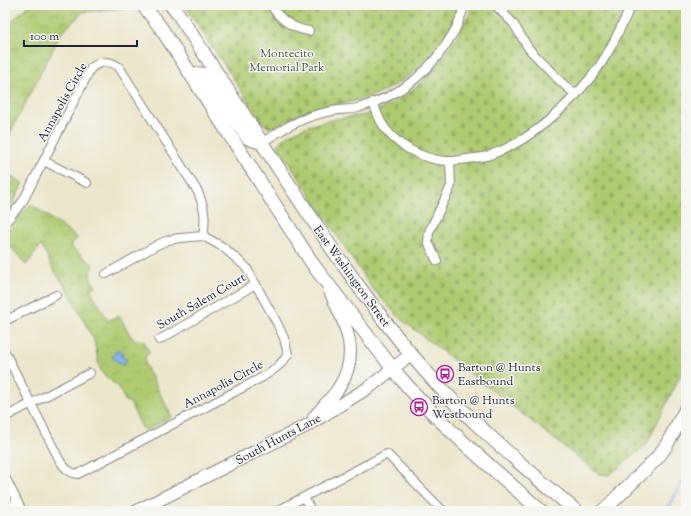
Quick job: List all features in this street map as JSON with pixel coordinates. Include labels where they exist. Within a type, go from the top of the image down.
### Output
[{"type":"main road","name":"East Washington Street","points":[[143,5],[161,28],[314,266],[393,369],[406,385],[453,434],[541,511]]},
{"type":"main road","name":"East Washington Street","points":[[171,5],[334,252],[411,354],[479,428],[576,511]]},
{"type":"main road","points":[[191,74],[202,74],[205,76],[248,138],[262,143]]},
{"type":"main road","points":[[306,426],[338,390],[346,375],[350,360],[350,344],[345,323],[327,284]]},
{"type":"main road","name":"South Hunts Lane","points":[[137,511],[306,426],[371,386],[411,354]]},
{"type":"main road","points":[[603,511],[657,458],[666,446],[686,409]]},
{"type":"street","points":[[271,5],[275,12],[299,30],[309,31]]},
{"type":"street","points":[[262,143],[282,129],[308,116],[334,110],[357,108],[396,93],[411,83],[430,67],[455,29],[465,5]]},
{"type":"street","points":[[495,5],[513,23],[529,49],[561,82],[576,95]]},
{"type":"street","points":[[373,102],[382,123],[400,144],[409,151],[446,162],[490,155],[517,143],[535,131],[576,95],[606,58],[632,7]]},
{"type":"street","name":"Annapolis Circle","points":[[5,223],[23,201],[91,68],[101,62],[114,63],[119,67],[198,192],[206,222],[203,236],[223,247],[246,266],[284,338],[288,354],[281,364],[261,378],[78,474],[73,474],[64,467],[5,352]]},
{"type":"street","points":[[44,161],[87,183]]},
{"type":"street","points":[[436,261],[428,242],[429,232],[452,186],[450,161]]},
{"type":"street","points":[[106,274],[168,240],[203,236]]},
{"type":"street","name":"South Salem Court","points":[[159,340],[256,284]]},
{"type":"street","points":[[5,321],[56,295]]},
{"type":"street","points":[[5,417],[90,373]]},
{"type":"street","points":[[277,511],[387,454],[443,511]]},
{"type":"street","points":[[5,477],[22,511]]},
{"type":"street","points":[[304,497],[311,511]]},
{"type":"street","points":[[5,509],[17,502]]},
{"type":"green space","points":[[29,5],[131,5],[132,7],[83,12],[61,33],[5,143],[5,27]]},
{"type":"green space","name":"Montecito Memorial Park","points":[[185,5],[462,5],[448,34],[437,50],[422,66],[401,81],[369,97],[317,107],[269,128],[262,122]]},
{"type":"green space","points":[[473,5],[686,5],[686,364],[646,445],[609,475],[599,474],[401,319],[371,287],[278,146],[286,137],[302,128],[329,121],[368,114],[393,103],[407,94],[430,73],[450,48]]},
{"type":"green space","points":[[5,174],[23,183],[13,203],[5,213]]},
{"type":"green space","points":[[31,204],[77,238],[70,246],[93,265],[90,276],[96,286],[90,289],[108,321],[119,315],[131,337],[135,340],[144,341],[150,352],[145,357],[145,364],[172,417],[144,431],[129,401],[126,402],[118,387],[102,373],[94,340],[67,289],[54,270],[41,245],[26,265],[5,240],[5,233]]},
{"type":"water","points":[[118,349],[123,353],[121,356],[127,360],[122,365],[112,357]]},
{"type":"waterway","points":[[666,511],[686,475]]},
{"type":"place","name":"Barton @ Hunts Eastbound","points":[[445,374]]},
{"type":"place","name":"Barton @ Hunts Westbound","points":[[419,407]]}]
